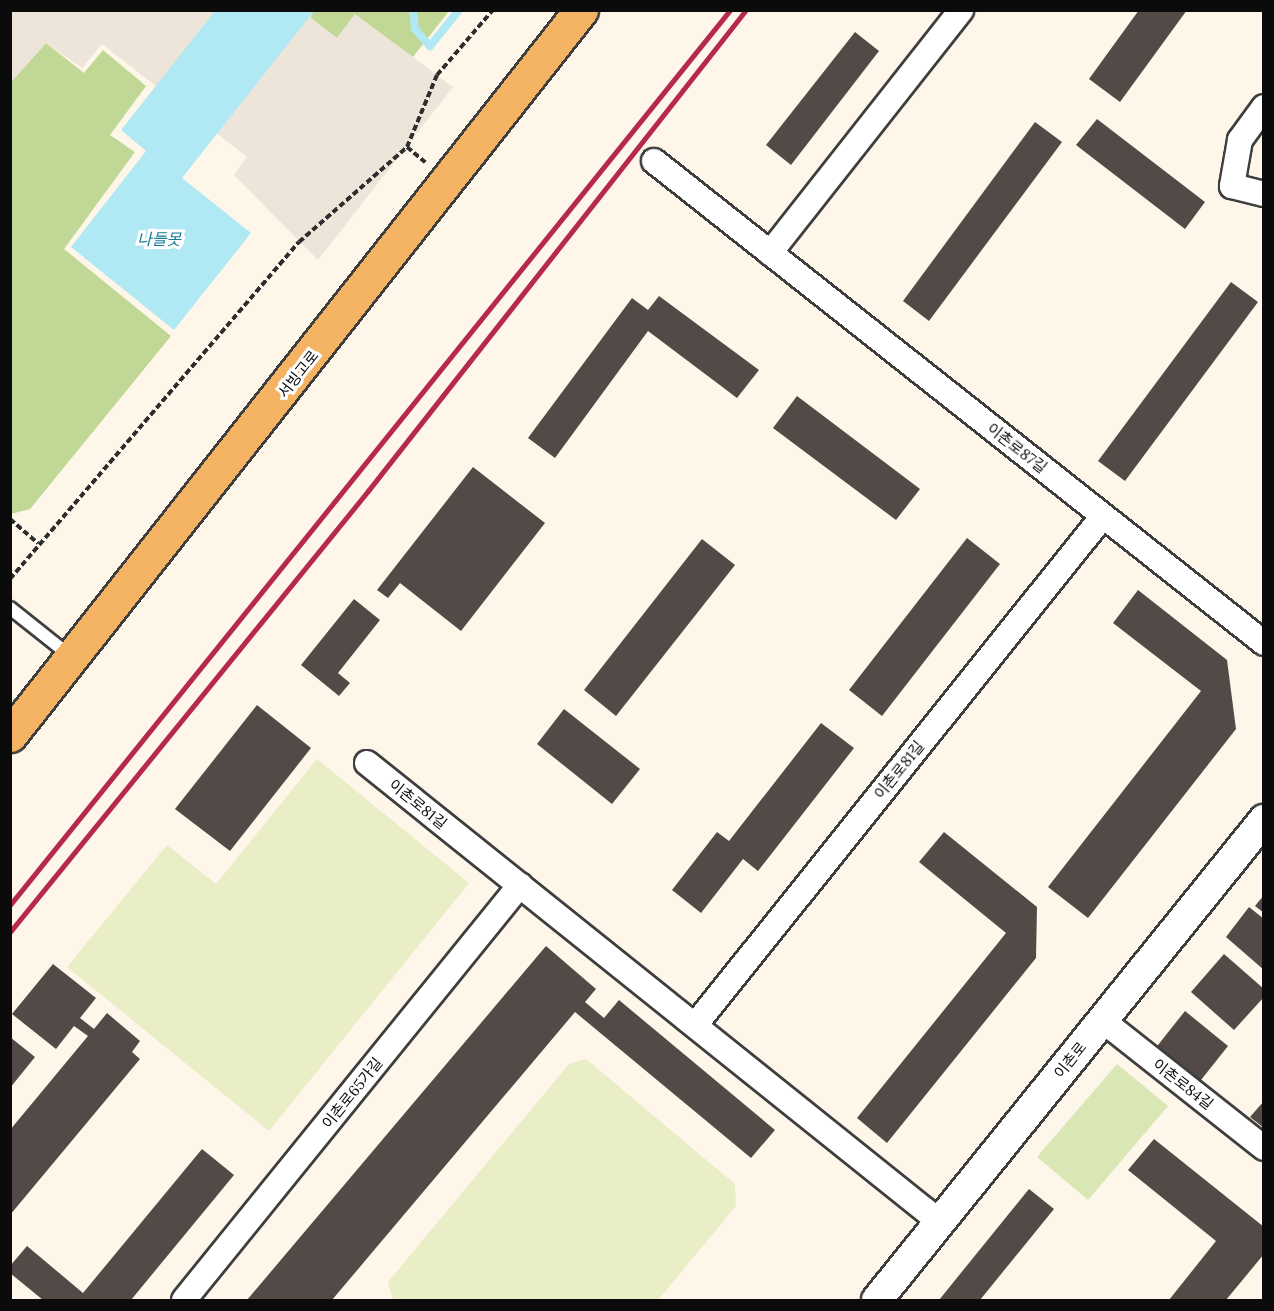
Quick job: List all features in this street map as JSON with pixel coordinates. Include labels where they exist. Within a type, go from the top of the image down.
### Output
[{"type":"main road","name":"서빙고로","points":[[10,735],[73,658],[581,10]]},
{"type":"street","points":[[770,253],[961,10]]},
{"type":"street","points":[[1263,107],[1240,140],[1232,186],[1263,194]]},
{"type":"street","name":"이촌로87길","points":[[654,161],[1263,643]]},
{"type":"street","name":"이촌로81길","points":[[696,1024],[1102,516]]},
{"type":"street","name":"이촌로81길","points":[[366,763],[696,1024],[940,1222]]},
{"type":"street","name":"이촌로","points":[[877,1300],[1263,820]]},
{"type":"street","name":"이촌로65가길","points":[[184,1300],[520,885]]},
{"type":"street","name":"이촌로84길","points":[[1102,1020],[1263,1148]]},
{"type":"lane","points":[[10,608],[73,658]]},
{"type":"path","points":[[10,579],[38,543],[299,242],[407,147],[436,75],[493,10]]},
{"type":"path","points":[[10,519],[38,543]]},
{"type":"green space","points":[[314,10],[449,11],[413,57],[355,15],[337,38],[310,18]]},
{"type":"green space","points":[[46,43],[84,73],[103,50],[146,86],[110,135],[135,152],[64,249],[171,336],[30,509],[11,514],[11,82]]},
{"type":"green space","points":[[317,759],[469,883],[269,1131],[67,967],[167,845],[216,884]]},
{"type":"green space","points":[[586,1059],[735,1184],[736,1206],[658,1300],[393,1300],[388,1282],[569,1064]]},
{"type":"green space","points":[[1117,1064],[1168,1106],[1088,1200],[1037,1157]]},
{"type":"shaded area","points":[[301,10],[337,38],[355,14],[453,87],[318,260],[234,175],[247,157],[102,44],[82,68],[46,43],[11,82],[11,11]]},
{"type":"water","name":"나들못","points":[[215,11],[314,11],[182,178],[251,233],[174,330],[71,247],[146,151],[121,130]]},
{"type":"building","points":[[1139,10],[1187,10],[1120,102],[1089,79]]},
{"type":"building","points":[[855,32],[879,51],[791,165],[766,145]]},
{"type":"building","points":[[1097,119],[1205,202],[1185,229],[1076,145]]},
{"type":"building","points":[[1035,122],[1062,142],[929,321],[903,301]]},
{"type":"building","points":[[1231,282],[1258,302],[1125,481],[1098,461]]},
{"type":"building","points":[[659,296],[759,370],[737,398],[648,331],[555,458],[528,438],[632,298],[648,310]]},
{"type":"building","points":[[797,396],[920,489],[896,520],[773,428]]},
{"type":"building","points":[[473,467],[545,523],[461,631],[400,583],[388,598],[377,590]]},
{"type":"building","points":[[967,538],[1000,564],[882,716],[849,690]]},
{"type":"building","points":[[702,539],[735,565],[616,716],[584,690]]},
{"type":"building","points":[[1138,590],[1227,660],[1236,729],[1088,918],[1048,887],[1201,691],[1113,623]]},
{"type":"building","points":[[354,599],[380,620],[338,673],[350,683],[339,696],[301,665]]},
{"type":"building","points":[[257,705],[311,748],[230,851],[175,809]]},
{"type":"building","points":[[564,709],[640,769],[612,804],[537,744]]},
{"type":"building","points":[[821,723],[854,748],[758,871],[743,859],[701,913],[672,890],[717,832],[729,841]]},
{"type":"building","points":[[944,832],[1037,907],[1036,958],[887,1143],[857,1118],[1006,933],[919,862]]},
{"type":"building","points":[[1264,895],[1264,913],[1255,906]]},
{"type":"building","points":[[1249,907],[1264,919],[1264,970],[1226,937]]},
{"type":"building","points":[[546,946],[596,989],[585,1002],[604,1018],[619,1000],[775,1130],[751,1158],[575,1012],[332,1300],[247,1300]]},
{"type":"building","points":[[1224,954],[1264,989],[1264,997],[1234,1030],[1191,992]]},
{"type":"building","points":[[53,964],[96,998],[80,1018],[94,1029],[107,1013],[140,1041],[132,1052],[140,1059],[10,1215],[10,1130],[88,1036],[74,1026],[56,1049],[12,1014]]},
{"type":"building","points":[[1185,1011],[1228,1046],[1197,1085],[1154,1050]]},
{"type":"building","points":[[10,1037],[35,1057],[10,1088]]},
{"type":"building","points":[[1264,1101],[1264,1128],[1250,1117]]},
{"type":"building","points":[[1154,1139],[1264,1227],[1264,1254],[1226,1300],[1169,1300],[1216,1241],[1128,1170]]},
{"type":"building","points":[[202,1149],[234,1175],[131,1300],[43,1300],[10,1273],[10,1266],[27,1246],[83,1293]]},
{"type":"building","points":[[1029,1189],[1054,1209],[980,1300],[939,1300]]},
{"type":"waterway","points":[[413,10],[415,29],[430,46],[459,10]]},
{"type":"railway","points":[[10,905],[730,10]]},
{"type":"railway","points":[[10,932],[368,491],[746,10]]}]
